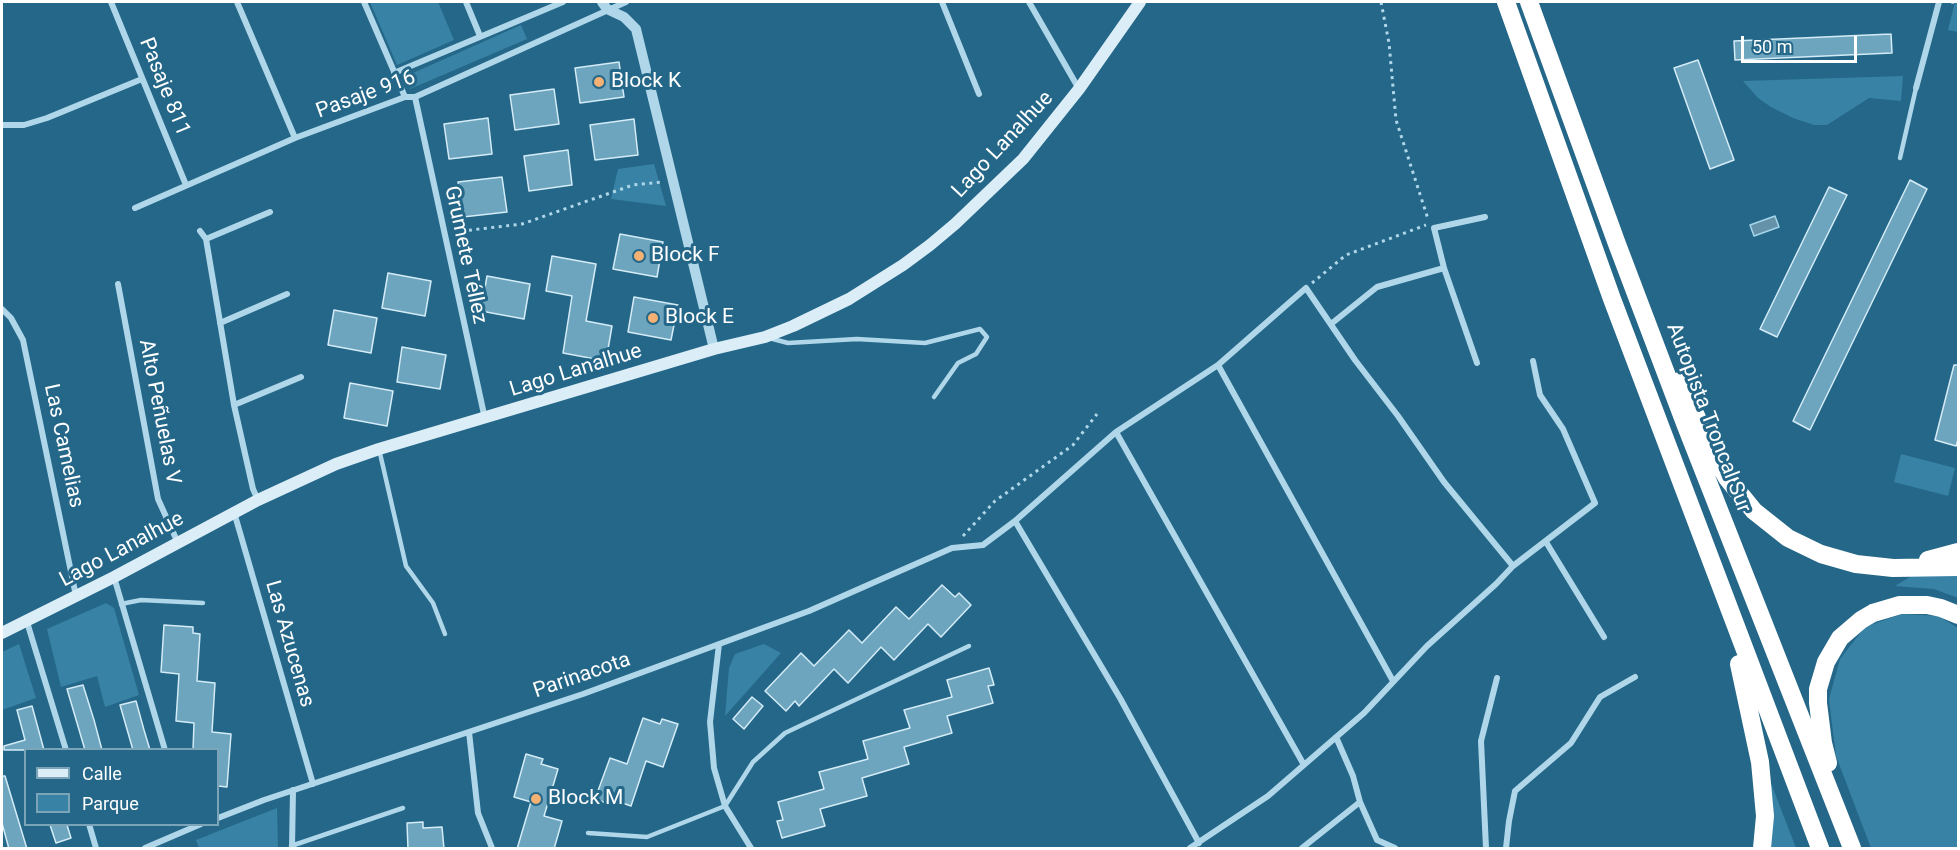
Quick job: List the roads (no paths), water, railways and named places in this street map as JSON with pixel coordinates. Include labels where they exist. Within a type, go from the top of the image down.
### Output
[{"type":"highway","points":[[1506,2],[1608,288],[1820,849]]},
{"type":"highway","name":"Autopista Troncal Sur","points":[[1529,2],[1686,426],[1852,849]]},
{"type":"highway","points":[[1617,244],[1716,459],[1740,495],[1770,526],[1804,547],[1856,564],[1893,568],[1959,567]]},
{"type":"highway","points":[[1893,568],[1959,552]]},
{"type":"highway","points":[[1715,572],[1746,688],[1761,762],[1765,816],[1762,849]]},
{"type":"highway","points":[[1843,826],[1823,743],[1818,703],[1821,675],[1832,650],[1840,638],[1861,620],[1886,608],[1900,605],[1928,605],[1959,615]]},
{"type":"main road","name":"Lago Lanalhue","points":[[2,633],[114,578],[234,512],[336,464],[379,449],[714,349],[765,337],[849,299],[930,245],[1023,159],[1079,89],[1140,2]]},
{"type":"street","name":"Pasaje 811","points":[[111,2],[186,185]]},
{"type":"street","points":[[237,2],[295,138]]},
{"type":"street","points":[[364,2],[405,97]]},
{"type":"street","points":[[466,2],[480,36]]},
{"type":"street","name":"Pasaje 916","points":[[394,73],[563,2]]},
{"type":"street","name":"Pasaje 916","points":[[135,208],[295,138],[405,97],[414,97],[604,5],[626,2]]},
{"type":"street","points":[[942,2],[979,94]]},
{"type":"street","points":[[1029,2],[1079,89]]},
{"type":"street","points":[[1916,88],[1939,2]]},
{"type":"street","points":[[604,5],[624,17],[636,29],[714,349]]},
{"type":"street","points":[[2,125],[24,125],[47,118],[142,79]]},
{"type":"street","name":"Grumete Téllez","points":[[414,97],[485,419]]},
{"type":"street","points":[[206,239],[270,212]]},
{"type":"street","points":[[1477,363],[1444,268],[1434,228],[1485,217]]},
{"type":"street","points":[[200,231],[206,239],[234,405],[253,489],[258,500]]},
{"type":"street","points":[[1444,268],[1377,287],[1331,324],[1444,482],[1513,566]]},
{"type":"street","name":"Alto Peñuelas V","points":[[118,284],[158,499],[178,543]]},
{"type":"street","name":"Parinacota","points":[[219,818],[293,790],[583,694],[810,611],[952,548],[983,545],[1015,521],[1116,432],[1218,365],[1306,288],[1331,324]]},
{"type":"street","points":[[220,323],[287,294]]},
{"type":"street","name":"Las Camelias","points":[[2,309],[11,318],[23,340],[76,596]]},
{"type":"street","points":[[1190,849],[1268,796],[1364,713],[1427,646],[1513,566],[1595,503],[1563,429],[1540,395],[1533,361]]},
{"type":"street","points":[[1218,365],[1393,681]]},
{"type":"street","points":[[234,405],[302,377]]},
{"type":"street","points":[[1116,432],[1304,765]]},
{"type":"street","name":"Las Azucenas","points":[[234,512],[313,784]]},
{"type":"street","points":[[1015,521],[1120,698],[1199,843]]},
{"type":"street","points":[[1546,542],[1604,637]]},
{"type":"street","points":[[114,578],[164,748]]},
{"type":"street","points":[[27,622],[65,748]]},
{"type":"street","points":[[719,644],[710,722],[714,768],[725,806],[751,849]]},
{"type":"street","points":[[1506,849],[1515,791],[1571,743],[1600,697],[1635,677]]},
{"type":"street","points":[[1486,849],[1481,741],[1497,678]]},
{"type":"street","points":[[469,732],[478,813],[492,849]]},
{"type":"street","points":[[1336,737],[1377,840],[1395,849]]},
{"type":"street","points":[[291,847],[293,790]]},
{"type":"street","points":[[1302,849],[1360,802]]},
{"type":"street","points":[[89,826],[96,849]]},
{"type":"street","points":[[145,849],[188,827]]},
{"type":"lane","points":[[1900,158],[1916,88]]},
{"type":"lane","points":[[765,337],[788,343],[857,339],[925,343],[980,328],[987,337],[976,354],[958,363],[934,397]]},
{"type":"lane","points":[[379,449],[406,566],[433,603],[446,634]]},
{"type":"lane","points":[[122,604],[141,600],[203,603]]},
{"type":"lane","points":[[588,833],[647,837],[725,806],[753,762],[785,733],[969,646]]},
{"type":"lane","points":[[291,847],[404,808]]},
{"type":"place","name":"Block K","points":[[599,82]]},
{"type":"place","name":"Block F","points":[[639,256]]},
{"type":"place","name":"Block E","points":[[653,318]]},
{"type":"place","name":"Block M","points":[[536,799]]}]
